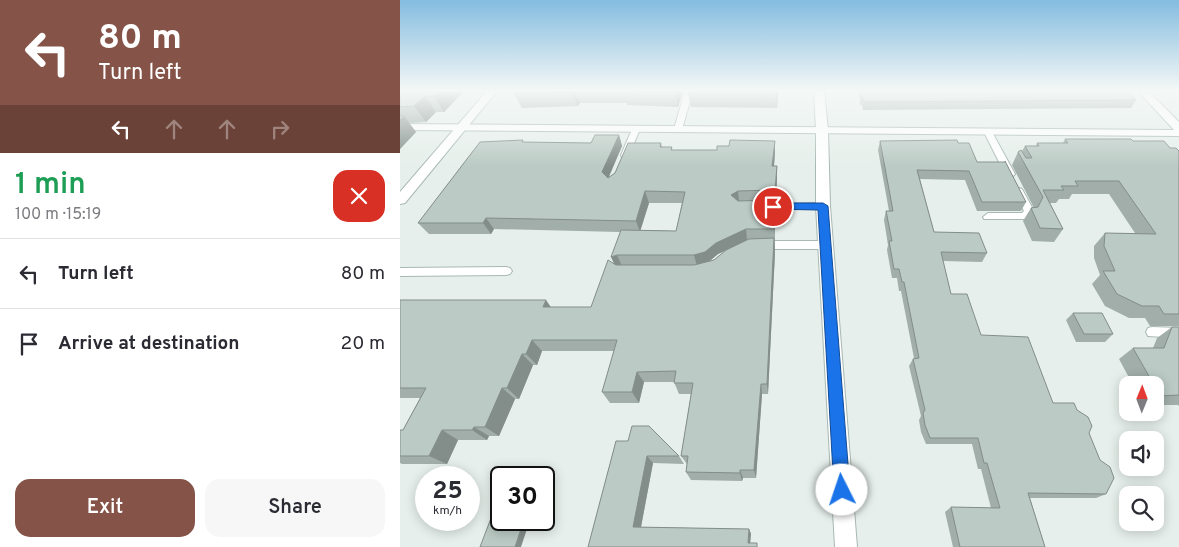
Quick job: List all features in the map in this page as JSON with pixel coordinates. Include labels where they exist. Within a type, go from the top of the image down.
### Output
[{"type":"street","points":[[400,200],[471,117]]},
{"type":"street","points":[[821,117],[823,206],[846,547]]},
{"type":"street","points":[[1168,117],[1179,128]]},
{"type":"street","points":[[400,127],[1179,133]]},
{"type":"lane","points":[[678,130],[682,117]]},
{"type":"lane","points":[[621,166],[636,129]]},
{"type":"lane","points":[[988,132],[1029,211],[1025,216],[988,217]]},
{"type":"lane","points":[[749,207],[823,206]]},
{"type":"lane","points":[[748,246],[826,245]]},
{"type":"lane","points":[[400,272],[506,271]]},
{"type":"lane","points":[[1152,332],[1179,333]]},
{"type":"building","points":[[595,135],[619,135],[602,172],[608,178],[615,173],[628,143],[661,143],[660,147],[672,147],[671,150],[717,150],[717,146],[729,146],[730,140],[775,141],[772,166],[777,166],[775,190],[738,191],[731,195],[738,201],[775,200],[774,229],[746,229],[716,243],[705,252],[694,255],[617,255],[611,257],[621,230],[676,231],[685,192],[645,191],[636,221],[486,218],[483,223],[418,223],[480,142],[523,140],[522,142],[591,143]]},
{"type":"building","points":[[1065,139],[1164,141],[1170,148],[1176,148],[1179,151],[1179,314],[1164,314],[1159,306],[1142,306],[1117,294],[1103,271],[1115,271],[1104,246],[1105,233],[1156,234],[1119,181],[1075,181],[1078,186],[1061,186],[1064,190],[1043,190],[1063,229],[1040,228],[1031,208],[1038,207],[1043,197],[1018,152],[1021,150],[1026,158],[1032,158],[1025,146],[1039,146],[1037,143],[1068,143]]},
{"type":"building","points":[[957,140],[958,143],[969,143],[977,162],[1006,162],[1026,202],[982,202],[969,171],[917,170],[934,232],[979,233],[987,253],[941,252],[951,294],[967,294],[981,335],[1028,337],[1053,403],[1074,403],[1077,410],[1088,417],[1092,426],[1089,433],[1100,460],[1110,467],[1114,478],[1106,494],[1028,493],[1045,547],[960,547],[951,507],[1000,508],[987,463],[984,463],[978,438],[930,438],[925,425],[923,413],[925,410],[913,359],[919,358],[904,282],[902,282],[899,269],[894,269],[889,241],[892,241],[886,211],[893,211],[880,141]]},
{"type":"building","points":[[774,238],[767,384],[761,384],[754,470],[740,470],[740,473],[686,472],[688,456],[681,456],[693,383],[674,383],[676,371],[637,372],[632,392],[602,392],[617,340],[532,340],[526,354],[522,354],[507,388],[502,388],[485,427],[474,427],[472,430],[442,430],[429,456],[400,456],[400,430],[403,430],[426,388],[400,388],[400,300],[546,300],[543,307],[591,307],[608,260],[616,265],[694,265],[714,260],[726,250],[749,239]]},
{"type":"building","points":[[1073,313],[1102,313],[1113,334],[1084,334]]},
{"type":"building","points":[[1172,327],[1179,327],[1179,395],[1164,396],[1164,376],[1149,376],[1133,348],[1164,348]]},
{"type":"building","points":[[632,426],[649,426],[679,456],[647,456],[633,527],[749,529],[748,543],[757,543],[757,547],[588,547],[616,441],[628,441]]},
{"type":"building","points":[[490,521],[490,531],[520,531],[515,547],[480,547]]},
{"type":"route","points":[[773,207],[823,206],[842,490]]}]
